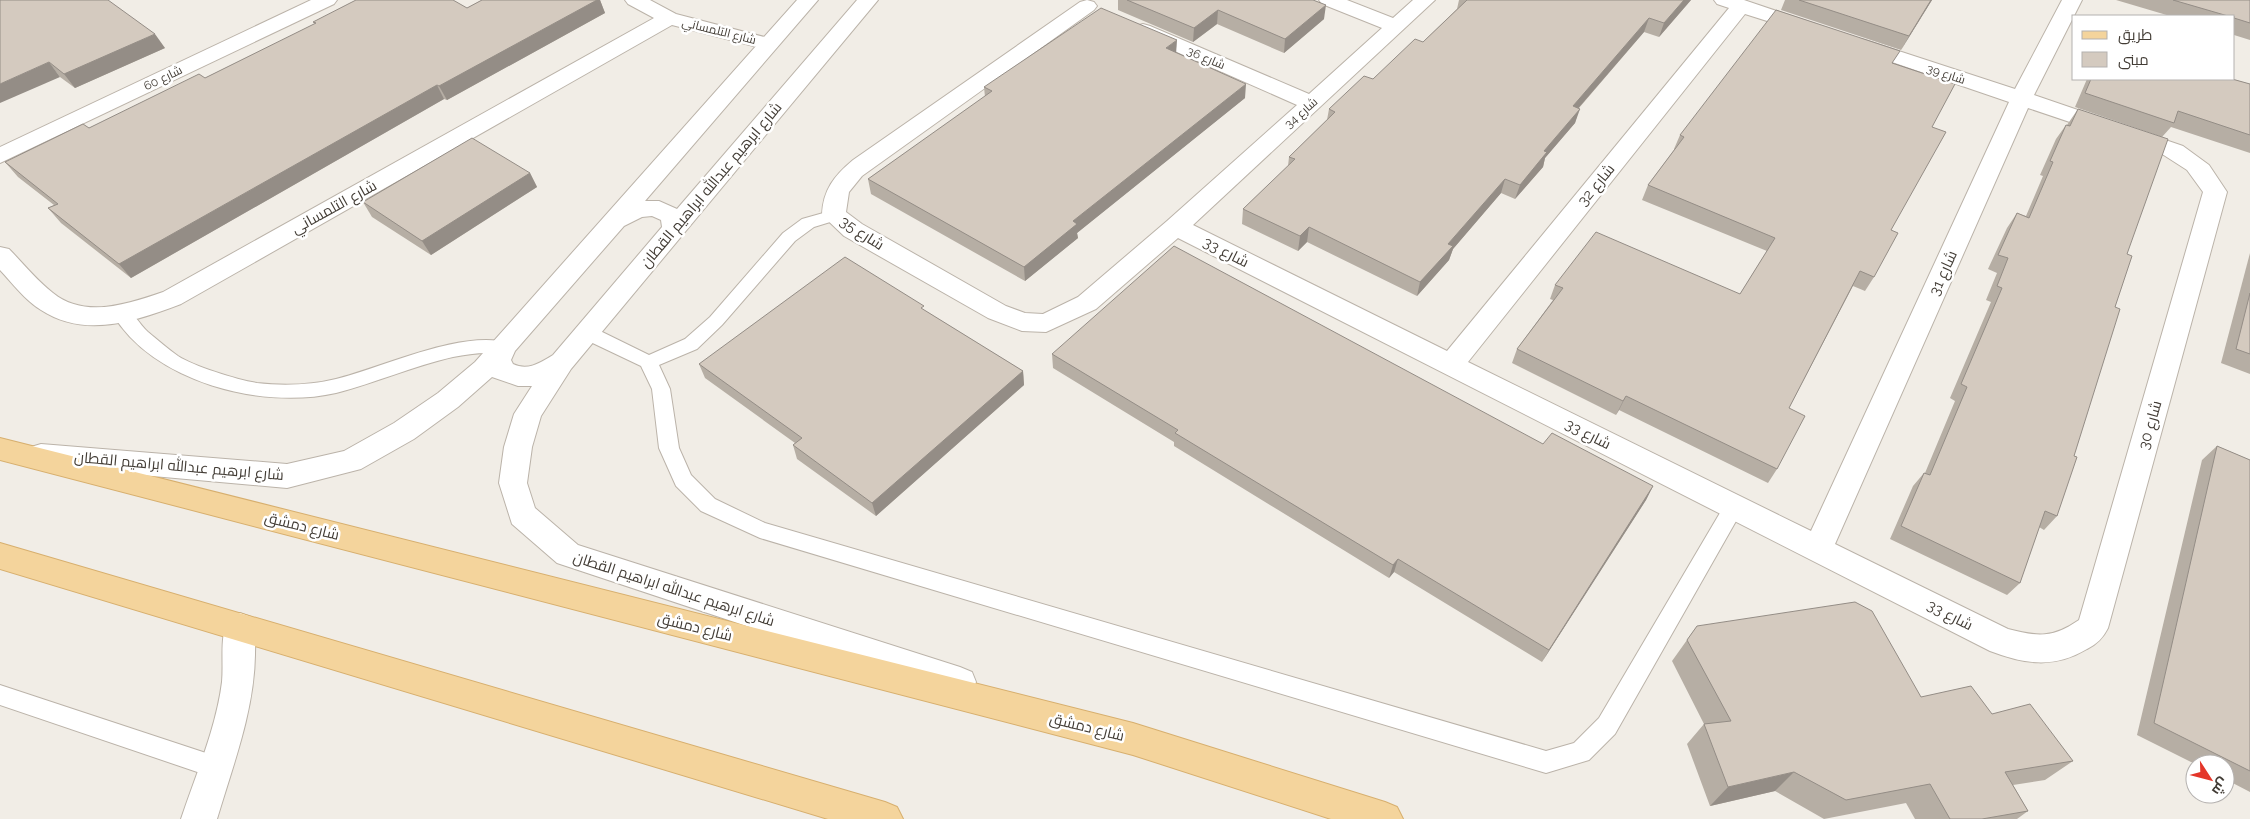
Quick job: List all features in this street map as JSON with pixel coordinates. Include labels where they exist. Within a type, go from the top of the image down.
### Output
[{"type":"main road","name":"شارع دمشق","points":[[7,450],[1133,739],[1328,810],[1385,819]]},
{"type":"main road","points":[[0,556],[884,819]]},
{"type":"street","name":"شارع 60","points":[[0,156],[327,0]]},
{"type":"street","name":"شارع التلمساني","points":[[635,0],[669,18],[768,44]]},
{"type":"street","name":"شارع ابرهيم عبدالله ابراهيم القطان","points":[[7,450],[287,476],[351,461],[404,431],[448,400],[484,369],[808,0]]},
{"type":"street","name":"شارع ابرهيم عبدالله ابراهيم القطان","points":[[868,0],[712,182],[562,362],[528,414],[518,446],[513,482],[522,515],[568,554],[1133,739]]},
{"type":"street","points":[[1329,0],[1396,26]]},
{"type":"street","name":"شارع 34","points":[[1176,227],[1425,0]]},
{"type":"street","name":"شارع 31","points":[[1818,549],[2022,99],[2072,0]]},
{"type":"street","name":"شارع 39","points":[[1733,3],[2167,147]]},
{"type":"street","name":"شارع 32","points":[[1451,365],[1733,3]]},
{"type":"street","name":"شارع 36","points":[[1097,10],[1312,103]]},
{"type":"street","name":"شارع 35","points":[[1097,10],[861,165],[841,182],[834,199],[834,215],[852,230],[997,312],[1022,322],[1038,323],[1046,323],[1087,304],[1176,227]]},
{"type":"street","name":"شارع التلمساني","points":[[0,255],[49,303],[69,314],[105,317],[139,310],[172,298],[669,18]]},
{"type":"street","name":"شارع 30","points":[[2001,641],[2027,649],[2052,650],[2074,642],[2092,628],[2215,192],[2209,179],[2199,166],[2185,155],[2167,147]]},
{"type":"street","points":[[655,173],[654,183],[660,190],[672,194],[686,194],[701,190],[712,182]]},
{"type":"street","points":[[614,221],[641,209],[655,208],[666,211],[673,217],[674,228]]},
{"type":"street","name":"شارع 33","points":[[1176,227],[2001,641]]},
{"type":"street","points":[[503,348],[498,360],[502,370],[514,377],[530,378],[548,372],[562,362]]},
{"type":"street","points":[[199,819],[228,728],[238,682],[240,627]]},
{"type":"lane","points":[[648,362],[672,354],[691,344],[716,321],[789,237],[808,224],[834,215]]},
{"type":"lane","points":[[121,313],[138,334],[174,362],[224,382],[256,390],[295,391],[336,386],[452,351],[487,346],[503,348]]},
{"type":"lane","points":[[586,332],[648,362],[661,389],[669,448],[683,480],[708,505],[760,530],[1546,762],[1581,752],[1606,726],[1734,507]]},
{"type":"lane","points":[[0,695],[215,767]]},
{"type":"building","points":[[0,0],[108,0],[155,34],[64,74],[49,62],[0,84]]},
{"type":"building","points":[[356,0],[453,0],[467,8],[482,0],[597,0],[439,86],[437,85],[119,264],[48,208],[58,204],[5,162],[83,124],[89,128],[199,74],[205,78],[316,23],[313,22]]},
{"type":"building","points":[[1127,0],[1313,0],[1326,5],[1285,39],[1218,10],[1194,28]]},
{"type":"building","points":[[1467,0],[1684,0],[1664,23],[1649,18],[1573,106],[1580,109],[1544,151],[1547,152],[1520,185],[1505,179],[1448,244],[1453,246],[1420,282],[1309,227],[1300,236],[1243,209],[1295,159],[1289,157],[1335,112],[1329,109],[1364,76],[1373,79],[1415,39],[1423,42]]},
{"type":"building","points":[[1799,0],[1931,0],[1909,36]]},
{"type":"building","points":[[2173,0],[2250,0],[2250,23],[2235,18],[2235,15],[2225,15]]},
{"type":"building","points":[[1101,8],[1177,40],[1166,48],[1246,84],[1073,221],[1077,224],[1024,267],[868,179],[992,91],[984,87]]},
{"type":"building","points":[[1776,10],[1900,51],[1892,63],[1955,84],[1932,127],[1946,132],[1891,230],[1898,233],[1874,277],[1860,271],[1789,408],[1805,416],[1777,469],[1626,396],[1623,401],[1517,349],[1563,288],[1555,285],[1596,232],[1740,294],[1775,238],[1648,185],[1684,137],[1680,135]]},
{"type":"building","points":[[2091,80],[2235,80],[2250,84],[2250,135],[2178,111],[2174,123],[2085,93]]},
{"type":"building","points":[[2078,109],[2168,139],[2127,254],[2132,256],[2115,307],[2120,309],[2074,456],[2077,457],[2057,516],[2045,511],[2020,583],[1901,526],[1924,473],[1930,475],[1967,387],[1961,384],[2002,288],[1997,286],[2008,258],[1998,255],[2017,213],[2029,218],[2053,162],[2050,161],[2066,125],[2070,126]]},
{"type":"building","points":[[472,138],[530,173],[422,241],[363,202]]},
{"type":"building","points":[[1174,246],[1543,444],[1552,433],[1653,486],[1549,650],[1398,559],[1393,565],[1175,433],[1178,430],[1052,354]]},
{"type":"building","points":[[845,257],[924,306],[921,308],[1023,371],[872,503],[793,445],[802,438],[699,364]]},
{"type":"building","points":[[2250,293],[2250,354],[2236,349]]},
{"type":"building","points":[[2217,446],[2250,460],[2250,771],[2235,764],[2235,754],[2216,754],[2154,723]]},
{"type":"building","points":[[1855,602],[1872,611],[1921,697],[1971,686],[1992,714],[2030,704],[2073,761],[2005,772],[2028,811],[1982,819],[1950,819],[1930,784],[1846,800],[1794,772],[1728,787],[1704,724],[1731,721],[1687,640],[1697,626]]}]
